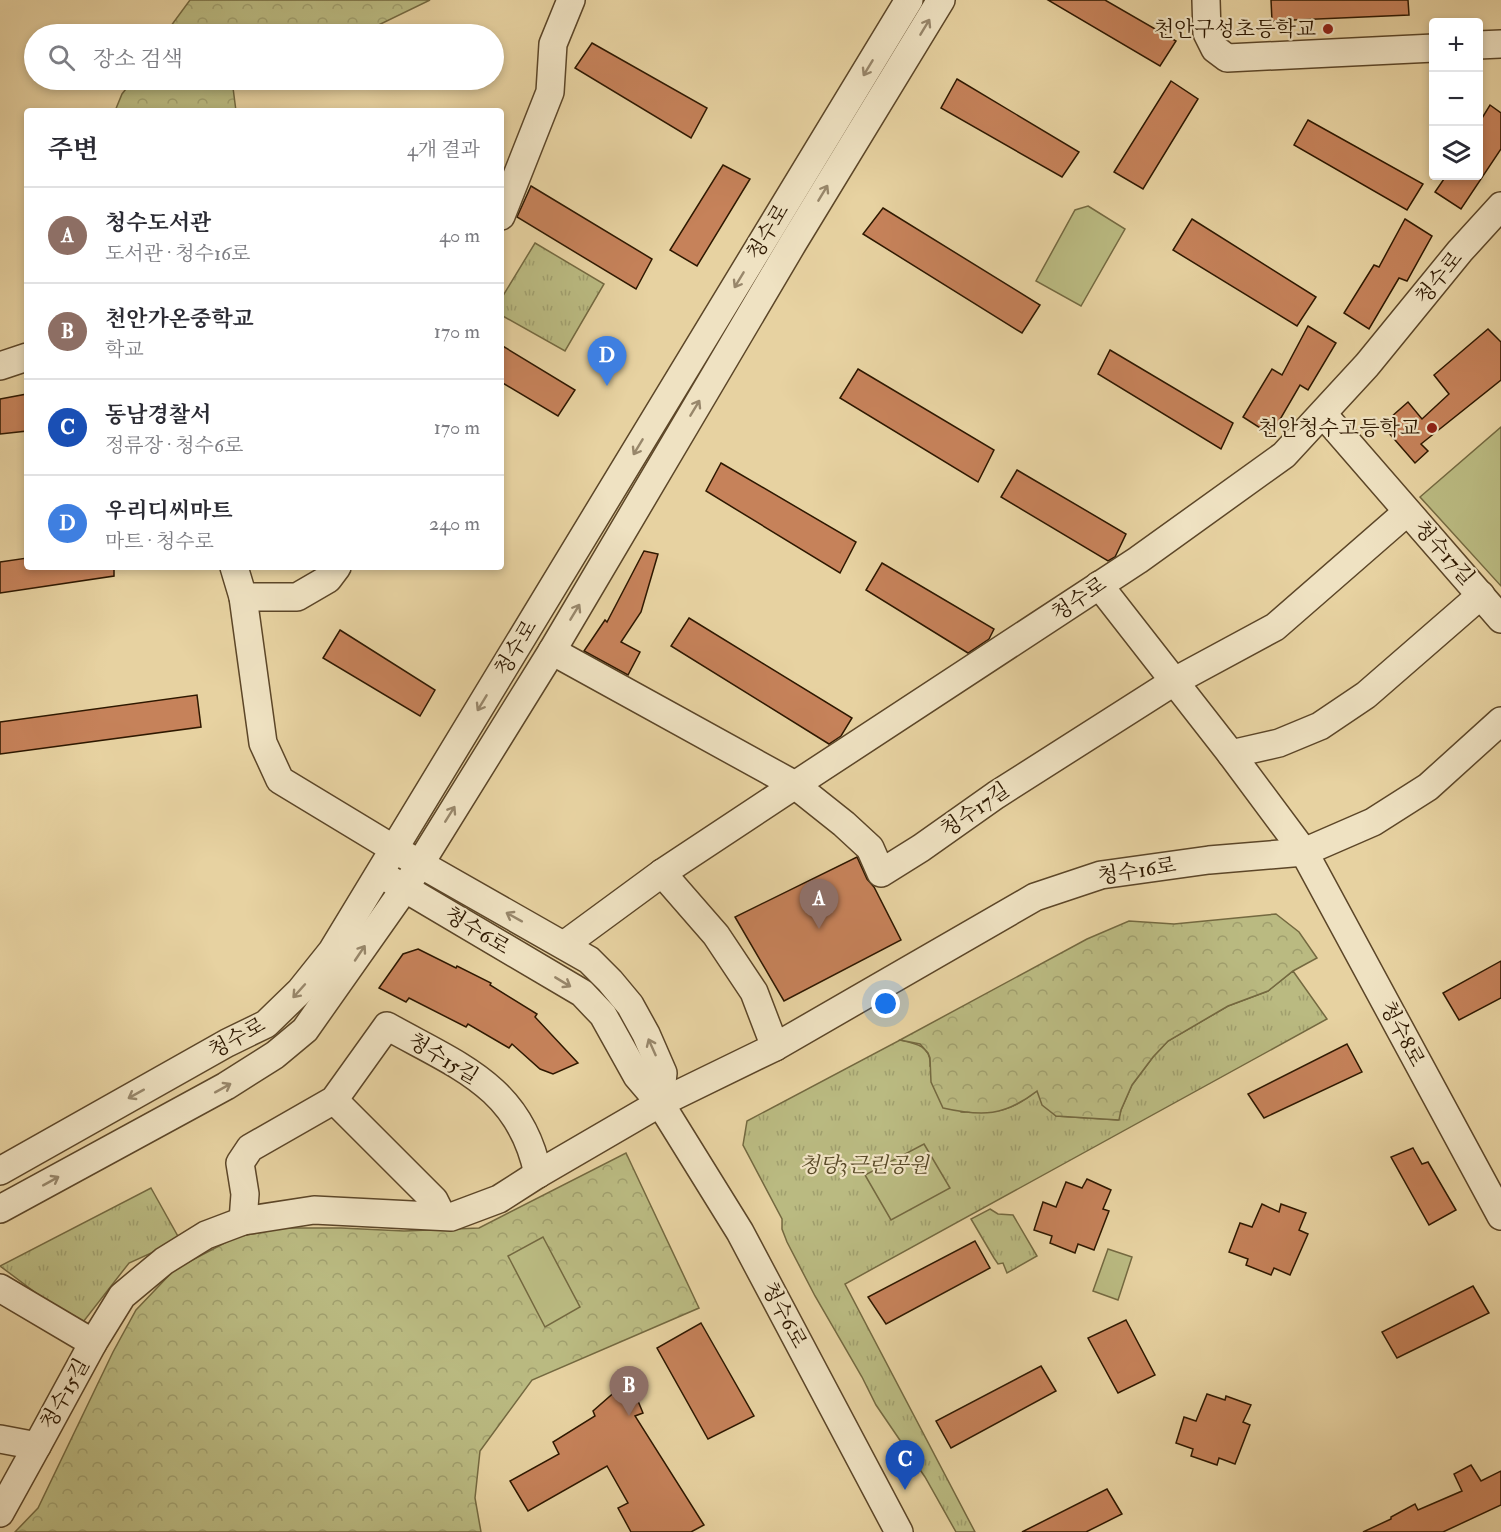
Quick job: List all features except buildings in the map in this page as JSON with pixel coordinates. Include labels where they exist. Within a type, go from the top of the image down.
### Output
[{"type":"street","points":[[504,208],[550,92],[553,44],[572,0]]},
{"type":"street","name":"청수로","points":[[0,1171],[227,1043],[266,1024],[300,991],[332,951],[909,0]]},
{"type":"street","name":"청수로","points":[[0,1209],[226,1086],[275,1055],[305,1030],[405,888],[552,651],[793,243],[941,0]]},
{"type":"street","points":[[1206,0],[1207,33],[1215,49],[1227,58],[1429,48]]},
{"type":"street","points":[[1483,45],[1501,44]]},
{"type":"street","name":"청수로","points":[[552,651],[795,785],[1189,525],[1284,455],[1367,365],[1460,251],[1501,206]]},
{"type":"street","points":[[0,366],[24,358]]},
{"type":"street","points":[[1323,414],[1407,512]]},
{"type":"street","name":"청수17길","points":[[795,785],[870,848],[881,873],[996,795],[1175,681],[1275,627],[1407,512],[1501,619]]},
{"type":"street","points":[[235,570],[243,597],[262,743],[280,780],[363,830],[377,852],[379,873]]},
{"type":"street","points":[[243,597],[297,597],[328,579],[335,570]]},
{"type":"street","points":[[1099,585],[1175,681],[1304,852]]},
{"type":"street","name":"청수17길","points":[[1231,754],[1279,743],[1320,726],[1366,695],[1481,595]]},
{"type":"street","name":"청수16로","points":[[660,1103],[775,1047],[1035,897],[1101,875],[1209,860],[1304,852],[1373,822],[1428,787],[1501,721]]},
{"type":"street","points":[[564,945],[662,873],[795,785]]},
{"type":"street","name":"청수6로","points":[[363,830],[589,960],[630,1005],[646,1034],[663,1073],[660,1103]]},
{"type":"street","name":"청수8로","points":[[1304,852],[1501,1216]]},
{"type":"street","name":"청수6로","points":[[379,873],[582,993],[603,1016],[637,1076],[660,1103],[740,1232],[899,1532]]},
{"type":"street","points":[[662,873],[716,935],[754,992],[775,1047]]},
{"type":"street","name":"청수15길","points":[[243,1221],[245,1194],[240,1163],[243,1156],[250,1148],[334,1100],[387,1026],[471,1073],[500,1096],[518,1118],[534,1153],[538,1174]]},
{"type":"street","points":[[334,1100],[434,1200],[442,1216]]},
{"type":"street","name":"청수15길","points":[[0,1513],[93,1343],[122,1296],[164,1261],[206,1235],[243,1221],[314,1210],[451,1217],[499,1199],[660,1103]]},
{"type":"street","name":"청수15길","points":[[0,1288],[93,1343]]},
{"type":"street","name":"청수15길","points":[[0,1439],[37,1446]]},
{"type":"green space","points":[[190,0],[430,0],[381,24],[172,24]]},
{"type":"green space","points":[[125,90],[233,90],[236,108],[116,108]]},
{"type":"green space","points":[[1088,206],[1125,229],[1081,306],[1036,281],[1075,210]]},
{"type":"green space","points":[[535,243],[604,284],[565,351],[504,317],[504,294]]},
{"type":"green space","points":[[1501,427],[1501,586],[1420,497]]},
{"type":"green space","points":[[1276,914],[1299,932],[1317,958],[1293,971],[1268,991],[1228,1006],[1168,1041],[1132,1085],[1119,1120],[1056,1116],[1042,1105],[1037,1091],[1014,1105],[993,1112],[970,1113],[943,1108],[931,1082],[928,1053],[920,1044],[900,1040],[1087,939],[1129,921],[1174,924]]},
{"type":"green space","name":"청당3근린공원","points":[[1293,971],[1327,1019],[845,1284],[975,1532],[956,1532],[925,1477],[876,1405],[787,1242],[782,1229],[782,1219],[743,1145],[747,1121],[900,1040],[917,1044],[925,1050],[930,1059],[930,1066],[961,1112],[993,1112],[1010,1108],[1037,1091],[1056,1116],[1118,1120],[1132,1085],[1168,1041],[1228,1006],[1268,991]]},
{"type":"green space","points":[[924,1144],[950,1188],[891,1220],[865,1175]]},
{"type":"green space","points":[[626,1153],[699,1308],[532,1380],[480,1451],[475,1498],[481,1532],[15,1532],[38,1508],[113,1352],[136,1310],[175,1269],[236,1237],[284,1228],[404,1231],[479,1228]]},
{"type":"green space","points":[[151,1188],[180,1240],[129,1263],[80,1326],[0,1266]]},
{"type":"green space","points":[[990,1209],[998,1214],[1013,1215],[1037,1256],[1007,1273],[1003,1263],[998,1264],[971,1219]]},
{"type":"green space","points":[[543,1237],[580,1307],[545,1327],[508,1256]]},
{"type":"green space","points":[[1108,1249],[1132,1257],[1118,1300],[1093,1291]]},
{"type":"place","name":"천안구성초등학교","points":[[1328,29]]},
{"type":"place","name":"우리디씨마트","points":[[607,386]]},
{"type":"place","name":"천안청수고등학교","points":[[1432,428]]},
{"type":"place","name":"청수도서관","points":[[819,929]]},
{"type":"place","name":"천안가온중학교","points":[[629,1416]]},
{"type":"place","name":"동남경찰서","points":[[905,1490]]}]
